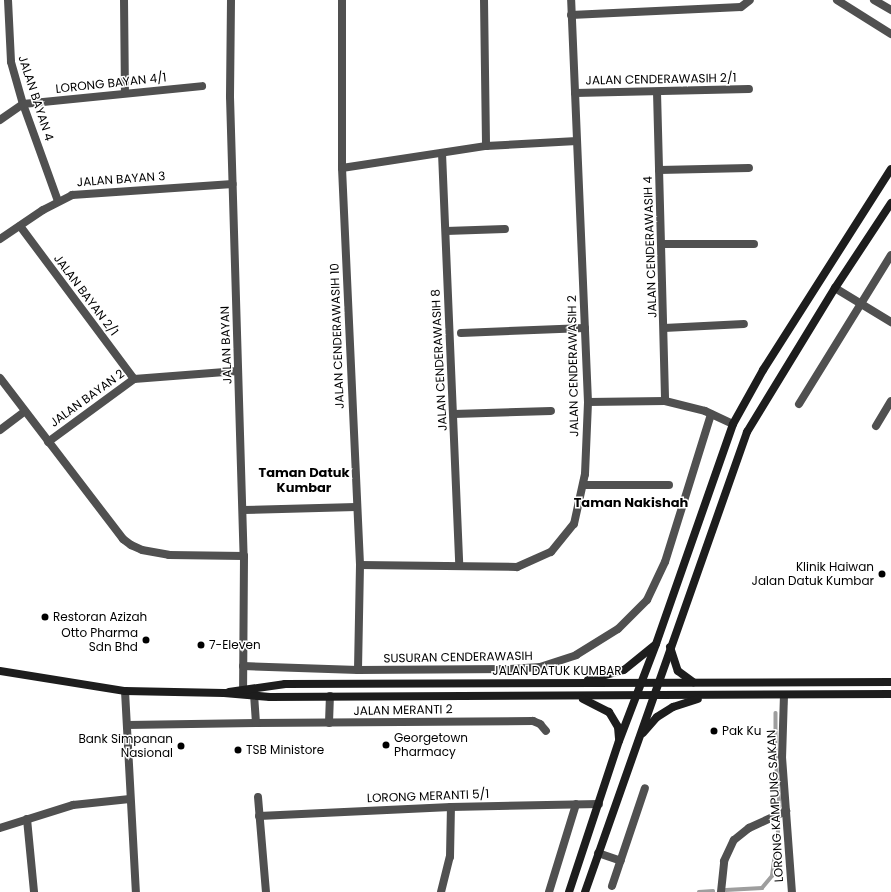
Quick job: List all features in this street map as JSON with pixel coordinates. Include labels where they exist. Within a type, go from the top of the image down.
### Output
[{"type":"main road","points":[[569,892],[619,741],[656,644],[733,424],[763,370],[891,169]]},
{"type":"main road","points":[[584,892],[747,432],[835,288],[891,203]]},
{"type":"main road","points":[[567,683],[610,676],[624,670],[656,644]]},
{"type":"main road","points":[[670,647],[678,671],[686,679],[696,683]]},
{"type":"main road","name":"JALAN DATUK KUMBAR","points":[[0,671],[125,691],[224,693],[254,696],[577,697],[891,694]]},
{"type":"main road","name":"JALAN DATUK KUMBAR","points":[[224,693],[243,688],[285,684],[891,682]]},
{"type":"main road","points":[[637,746],[645,730],[658,717],[673,707],[708,696]]},
{"type":"main road","points":[[577,697],[601,706],[609,712],[618,727],[619,741]]},
{"type":"street","name":"JALAN BAYAN 4","points":[[8,0],[9,52],[23,104],[58,201]]},
{"type":"street","points":[[124,0],[125,93]]},
{"type":"street","name":"JALAN BAYAN","points":[[231,0],[233,184],[244,556],[243,688]]},
{"type":"street","name":"JALAN CENDERAWASIH 10","points":[[342,0],[342,168],[356,507],[360,565],[358,670]]},
{"type":"street","points":[[484,0],[486,146]]},
{"type":"street","name":"JALAN CENDERAWASIH 2","points":[[360,565],[516,566],[551,552],[574,524],[584,484],[588,402],[570,0]]},
{"type":"street","points":[[571,15],[741,7],[750,0]]},
{"type":"street","points":[[837,0],[891,34]]},
{"type":"street","points":[[874,0],[891,10]]},
{"type":"street","name":"LORONG BAYAN 4/1","points":[[23,104],[202,86]]},
{"type":"street","name":"JALAN CENDERAWASIH 2/1","points":[[575,93],[749,89]]},
{"type":"street","name":"JALAN CENDERAWASIH 4","points":[[657,92],[665,401]]},
{"type":"street","points":[[0,120],[23,104]]},
{"type":"street","points":[[342,168],[486,146],[577,141]]},
{"type":"street","name":"JALAN CENDERAWASIH 8","points":[[442,153],[454,414],[459,566]]},
{"type":"street","points":[[659,170],[749,168]]},
{"type":"street","name":"JALAN BAYAN 3","points":[[0,239],[58,201],[72,195],[233,184]]},
{"type":"street","name":"JALAN BAYAN 2/1","points":[[20,226],[134,379]]},
{"type":"street","points":[[446,231],[505,229]]},
{"type":"street","points":[[661,244],[754,244]]},
{"type":"street","points":[[800,404],[891,255]]},
{"type":"street","points":[[835,288],[891,322]]},
{"type":"street","points":[[664,328],[744,324]]},
{"type":"street","points":[[460,333],[585,328]]},
{"type":"street","name":"JALAN BAYAN 2","points":[[48,442],[134,379],[238,371]]},
{"type":"street","points":[[0,378],[123,539],[142,550],[169,555],[244,556]]},
{"type":"street","points":[[588,402],[665,401],[711,414],[733,424]]},
{"type":"street","points":[[876,426],[891,401]]},
{"type":"street","points":[[0,430],[25,411]]},
{"type":"street","points":[[454,414],[551,411]]},
{"type":"street","name":"SUSURAN CENDERAWASIH","points":[[243,666],[358,670],[540,667],[576,655],[618,630],[647,600],[665,562],[711,414]]},
{"type":"street","points":[[584,484],[669,485]]},
{"type":"street","points":[[243,510],[356,507]]},
{"type":"street","points":[[125,691],[136,892]]},
{"type":"street","name":"LORONG KAMPUNG SAKAN","points":[[784,695],[782,757],[792,892]]},
{"type":"street","points":[[254,696],[256,723]]},
{"type":"street","points":[[329,723],[330,696]]},
{"type":"street","name":"JALAN MERANTI 2","points":[[127,725],[533,721],[540,724],[546,731]]},
{"type":"street","points":[[612,886],[645,788]]},
{"type":"street","points":[[258,797],[266,892]]},
{"type":"street","points":[[0,828],[73,804],[130,799]]},
{"type":"street","points":[[549,892],[576,804]]},
{"type":"street","name":"LORONG MERANTI 5/1","points":[[259,816],[451,807],[599,804]]},
{"type":"street","points":[[441,892],[450,857],[451,807]]},
{"type":"street","points":[[722,892],[724,861],[734,840],[749,828],[786,811]]},
{"type":"street","points":[[27,818],[34,892]]},
{"type":"street","points":[[598,853],[621,861]]},
{"type":"waterway","points":[[776,713],[776,757],[780,806]]},
{"type":"waterway","points":[[726,890],[762,888],[772,876],[778,831]]},
{"type":"waterway","points":[[699,892],[713,891]]},
{"type":"place","name":"Klinik Haiwan Jalan Datuk Kumbar","points":[[882,574]]},
{"type":"place","name":"Restoran Azizah","points":[[45,617]]},
{"type":"place","name":"Otto Pharma Sdn Bhd","points":[[146,640]]},
{"type":"place","name":"7-Eleven","points":[[201,645]]},
{"type":"place","name":"Pak Ku","points":[[714,731]]},
{"type":"place","name":"Georgetown Pharmacy","points":[[386,745]]},
{"type":"place","name":"Bank Simpanan Nasional","points":[[181,746]]},
{"type":"place","name":"TSB Ministore","points":[[238,750]]},
{"type":"district","name":"Taman Datuk Kumbar","points":[[304,482]]},
{"type":"district","name":"Taman Nakishah","points":[[631,503]]}]
